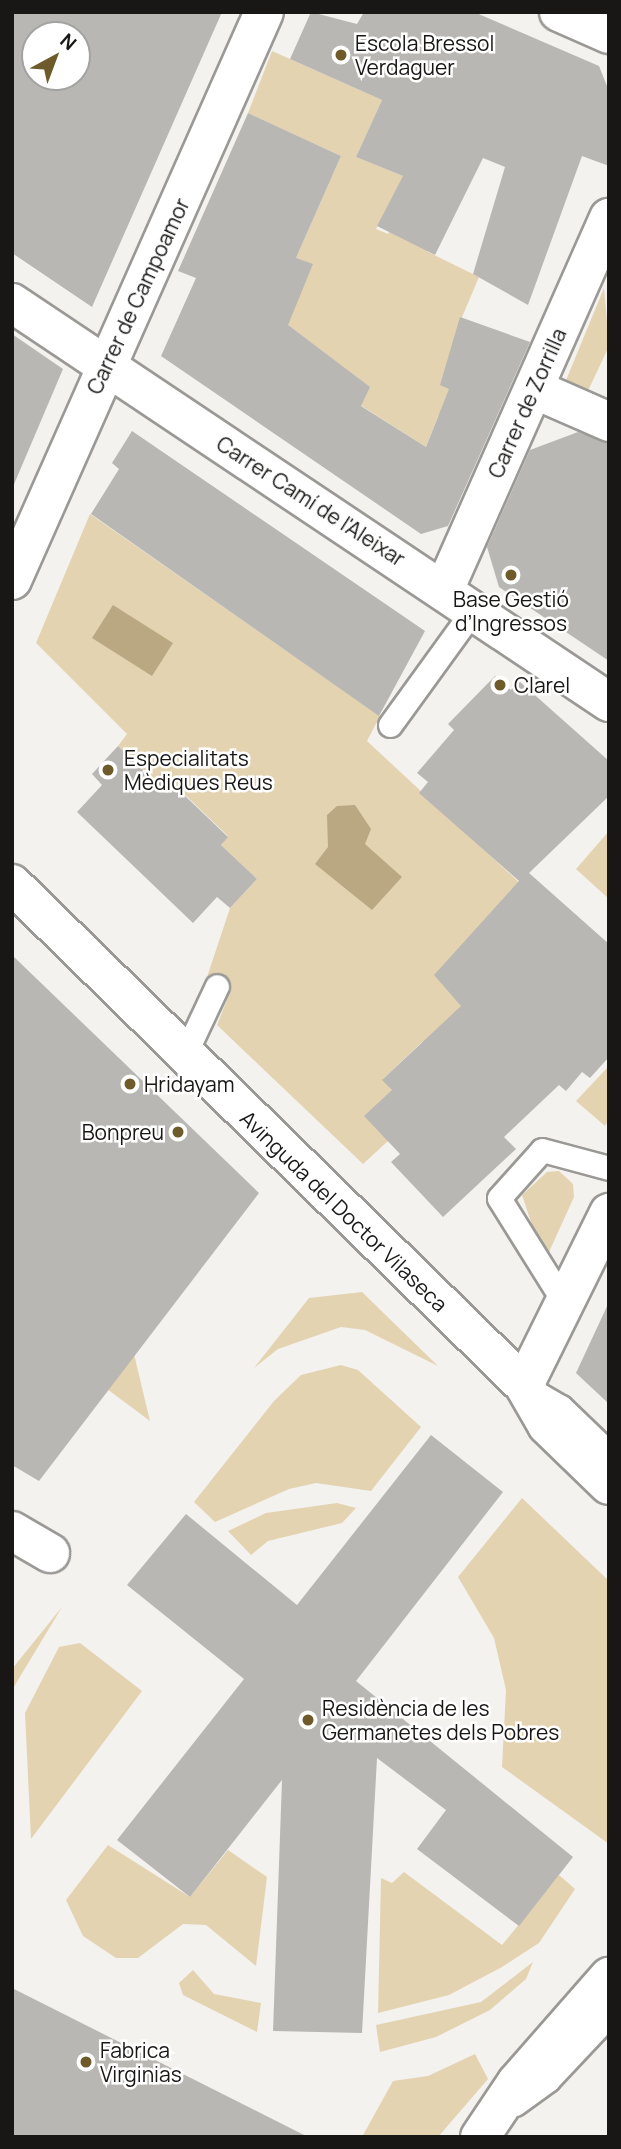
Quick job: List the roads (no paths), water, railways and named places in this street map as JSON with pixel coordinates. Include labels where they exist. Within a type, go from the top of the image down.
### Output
[{"type":"street","name":"Carrer de Campoamor","points":[[12,580],[104,366],[264,12]]},
{"type":"street","points":[[559,12],[609,34]]},
{"type":"street","name":"Carrer de Zorrilla","points":[[459,598],[534,389],[609,218]]},
{"type":"street","name":"Carrer Camí de l'Aleixar","points":[[12,303],[459,598],[609,702]]},
{"type":"street","points":[[534,389],[609,422]]},
{"type":"street","name":"Avinguda del Doctor Vilaseca","points":[[12,884],[184,1056],[524,1385],[547,1425],[609,1485]]},
{"type":"street","points":[[524,1385],[567,1307],[609,1213]]},
{"type":"street","points":[[12,1531],[50,1553]]},
{"type":"street","points":[[489,2127],[517,2082],[609,1977]]},
{"type":"lane","points":[[390,725],[459,598]]},
{"type":"lane","points":[[184,1056],[217,986]]},
{"type":"lane","points":[[567,1307],[499,1198],[542,1150],[609,1168]]},
{"type":"lane","points":[[524,1385],[561,1407],[609,1453]]},
{"type":"lane","points":[[489,2127],[548,2080],[609,2015]]},
{"type":"place","name":"Escola Bressol Verdaguer","points":[[341,55]]},
{"type":"place","name":"Base Gestió d’Ingressos","points":[[511,575]]},
{"type":"place","name":"Clarel","points":[[500,685]]},
{"type":"place","name":"Especialitats Mèdiques Reus","points":[[108,770]]},
{"type":"place","name":"Hridayam","points":[[130,1084]]},
{"type":"place","name":"Bonpreu","points":[[178,1132]]},
{"type":"place","name":"Residència de les Germanetes dels Pobres","points":[[308,1720]]},
{"type":"place","name":"Fabrica Virginias","points":[[86,2062]]}]
